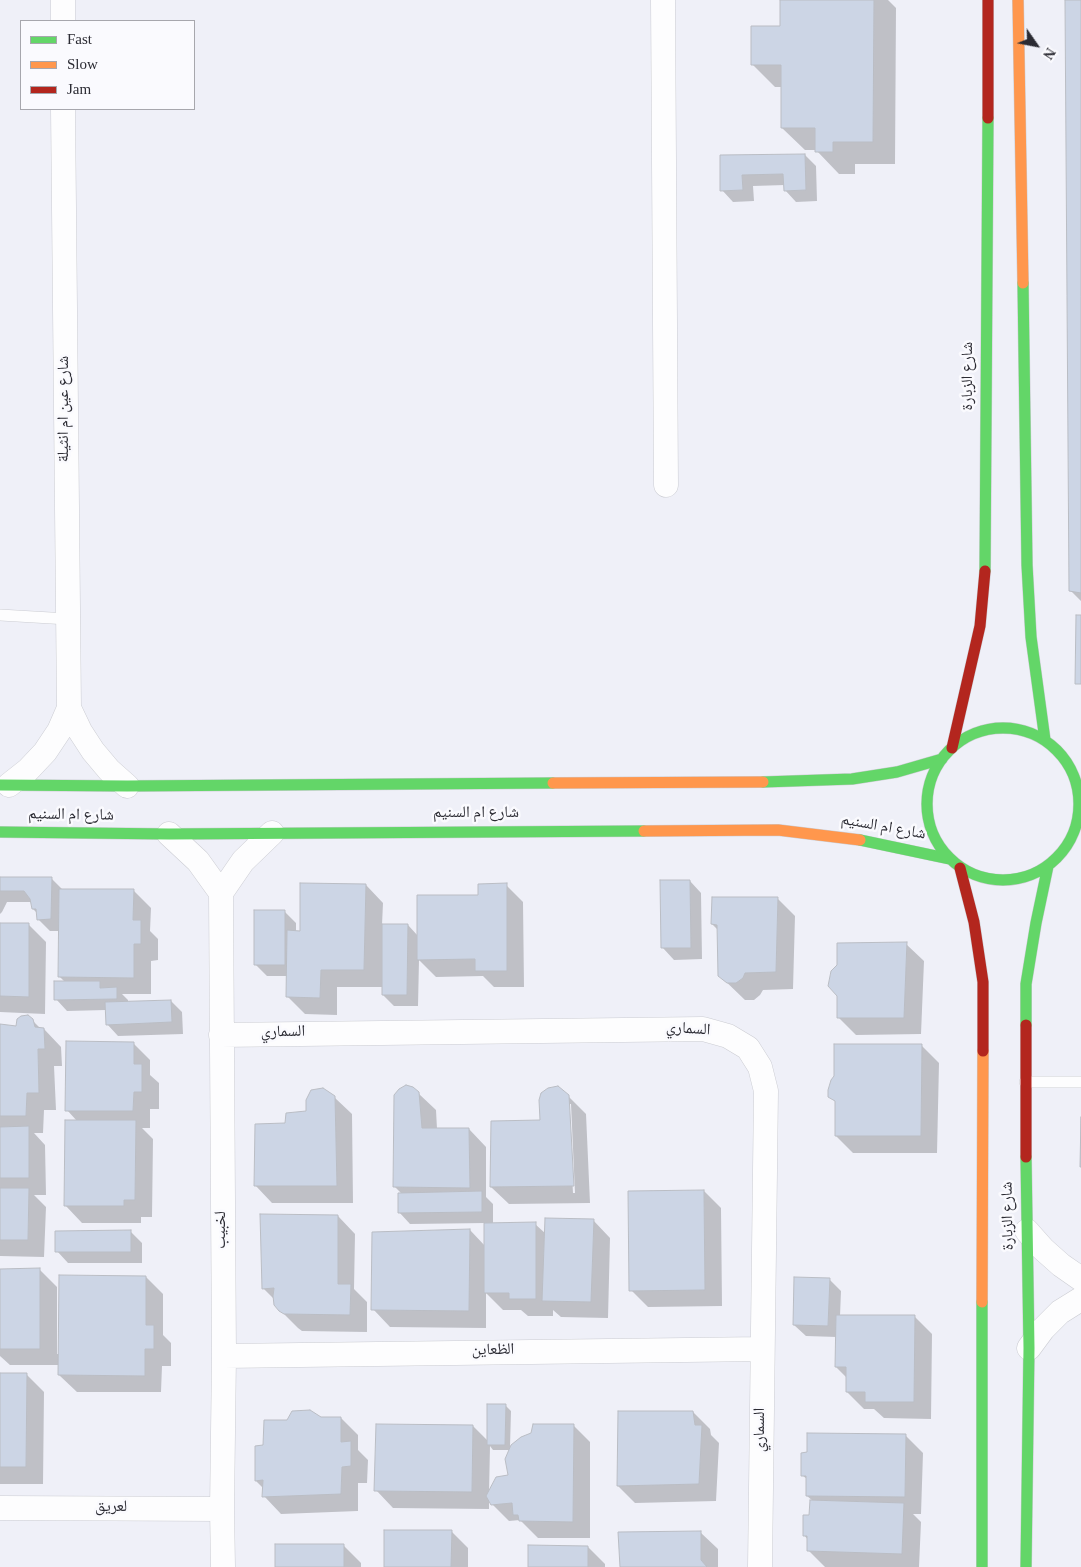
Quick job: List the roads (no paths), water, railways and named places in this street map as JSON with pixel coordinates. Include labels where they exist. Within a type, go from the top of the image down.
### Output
[{"type":"street","points":[[62,0],[63,20]]},
{"type":"street","points":[[663,0],[666,484]]},
{"type":"street","name":"شارع الزبارة","points":[[952,748],[980,626],[986,566],[988,0]]},
{"type":"street","points":[[1018,0],[1027,565],[1031,637],[1045,740]]},
{"type":"street","name":"شارع عين ام انثيلة","points":[[5,786],[28,770],[45,752],[59,731],[69,708],[64,110]]},
{"type":"street","name":"شارع عين ام انثيلة","points":[[69,708],[93,751],[109,770],[127,786]]},
{"type":"street","points":[[997,728],[1022,730],[1045,740],[1059,752],[1072,771],[1079,793],[1079,817],[1071,839],[1058,858],[1048,866],[1032,875],[1014,880],[995,880],[977,876],[960,868],[950,859],[934,837],[927,811],[930,784],[942,759],[952,748],[973,734],[997,728]]},
{"type":"street","points":[[1059,752],[1074,756]]},
{"type":"street","name":"شارع ام السنيم","points":[[5,786],[780,782],[852,779],[897,772],[942,759]]},
{"type":"street","name":"شارع ام السنيم","points":[[0,832],[169,834],[778,830],[856,839],[950,859]]},
{"type":"street","points":[[169,834],[198,861],[221,894],[243,861],[272,832]]},
{"type":"street","points":[[1058,858],[1073,854]]},
{"type":"street","name":"شارع الزبارة","points":[[1026,1567],[1028,1348],[1025,1082],[1026,984],[1048,866]]},
{"type":"street","name":"شارع الزبارة","points":[[960,868],[974,922],[983,982],[982,1567]]},
{"type":"street","name":"لخبيب","points":[[221,894],[224,1356],[223,1567]]},
{"type":"street","name":"السماري","points":[[221,1035],[704,1029],[728,1036],[748,1048],[760,1067],[766,1091],[760,1567]]},
{"type":"street","points":[[1027,1231],[1061,1265],[1081,1279]]},
{"type":"street","points":[[1028,1348],[1060,1312],[1081,1299]]},
{"type":"street","name":"الظعاين","points":[[224,1356],[762,1349]]},
{"type":"street","name":"لعريق","points":[[0,1508],[222,1509]]},
{"type":"lane","points":[[0,615],[68,619]]},
{"type":"lane","points":[[1025,1082],[1081,1082]]}]
